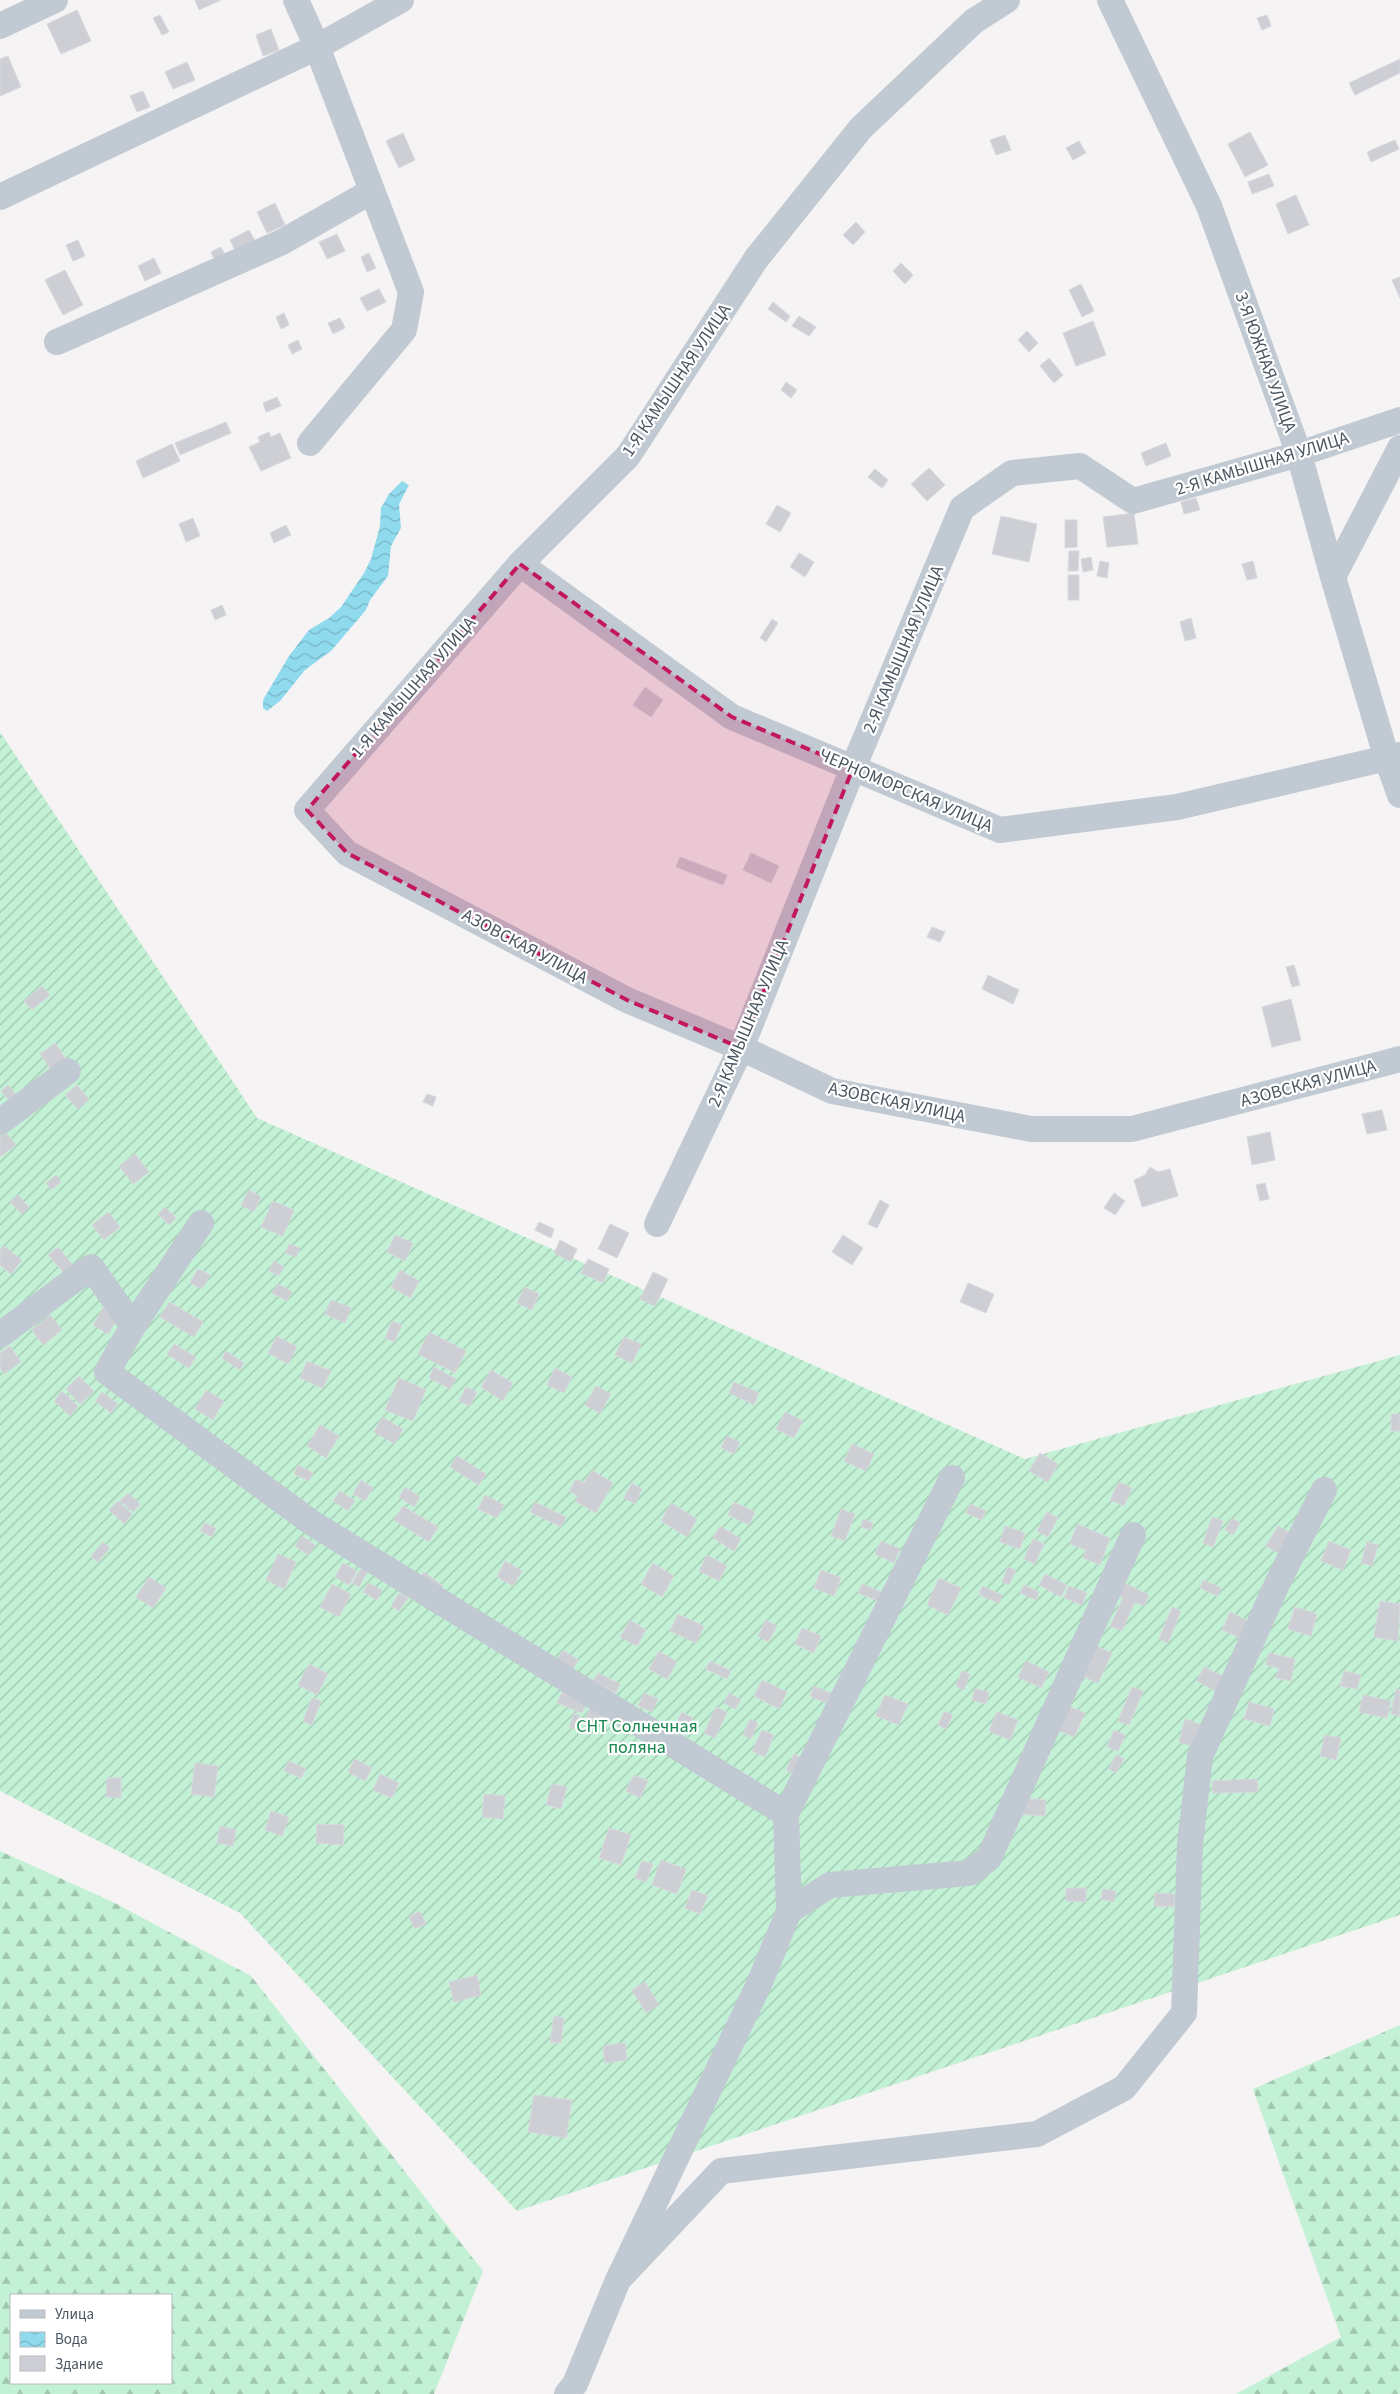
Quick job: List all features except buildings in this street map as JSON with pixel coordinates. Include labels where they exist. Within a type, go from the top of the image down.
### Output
[{"type":"street","points":[[0,26],[56,0]]},
{"type":"street","points":[[296,0],[317,47],[411,292],[404,330],[310,443]]},
{"type":"street","points":[[0,197],[317,47],[401,0]]},
{"type":"street","name":"1-Я КАМЫШНАЯ УЛИЦА","points":[[307,810],[520,564],[628,456],[756,258],[861,128],[974,21],[1007,0]]},
{"type":"street","name":"3-Я ЮЖНАЯ УЛИЦА","points":[[1110,0],[1209,206],[1299,454],[1333,577],[1394,757],[1400,795]]},
{"type":"street","points":[[57,342],[282,242],[372,192]]},
{"type":"street","name":"2-Я КАМЫШНАЯ УЛИЦА","points":[[657,1224],[741,1048],[853,768],[962,508],[1012,473],[1080,466],[1133,501],[1299,454],[1400,420]]},
{"type":"street","points":[[1333,577],[1400,448]]},
{"type":"street","name":"ЧЕРНОМОРСКАЯ УЛИЦА","points":[[520,564],[732,717],[1000,830],[1176,807],[1394,757]]},
{"type":"street","name":"АЗОВСКАЯ УЛИЦА","points":[[307,810],[348,853],[627,1000],[741,1048],[832,1091],[1031,1129],[1132,1129],[1400,1059]]},
{"type":"street","points":[[0,1122],[68,1071]]},
{"type":"street","points":[[201,1223],[133,1326],[107,1372],[312,1523],[786,1814]]},
{"type":"street","points":[[0,1335],[92,1267],[133,1326]]},
{"type":"street","points":[[567,2394],[575,2384],[618,2280],[760,1982],[789,1912],[786,1814],[952,1478]]},
{"type":"street","points":[[618,2280],[722,2171],[1037,2134],[1124,2088],[1184,2012],[1190,1844],[1200,1756],[1278,1584],[1324,1490]]},
{"type":"street","points":[[789,1912],[830,1885],[969,1873],[989,1858],[1133,1535]]},
{"type":"highlighted area","points":[[520,564],[732,717],[853,768],[741,1048],[627,1000],[347,853],[307,810]]},
{"type":"green space","name":"СНТ Солнечная поляна","points":[[0,732],[257,1118],[1025,1459],[1400,1355],[1400,1915],[517,2211],[240,1913],[0,1791]]},
{"type":"green space","points":[[0,1851],[113,1902],[251,1976],[483,2271],[434,2394],[0,2394]]},
{"type":"green space","points":[[1400,2025],[1400,2394],[1236,2394],[1341,2337],[1253,2089]]},
{"type":"water","points":[[402,481],[409,485],[399,504],[401,528],[391,546],[388,576],[370,600],[366,610],[331,651],[305,670],[280,701],[267,711],[263,708],[263,700],[289,656],[309,630],[329,618],[341,607],[364,573],[371,559],[380,526],[381,508],[389,494]]}]
